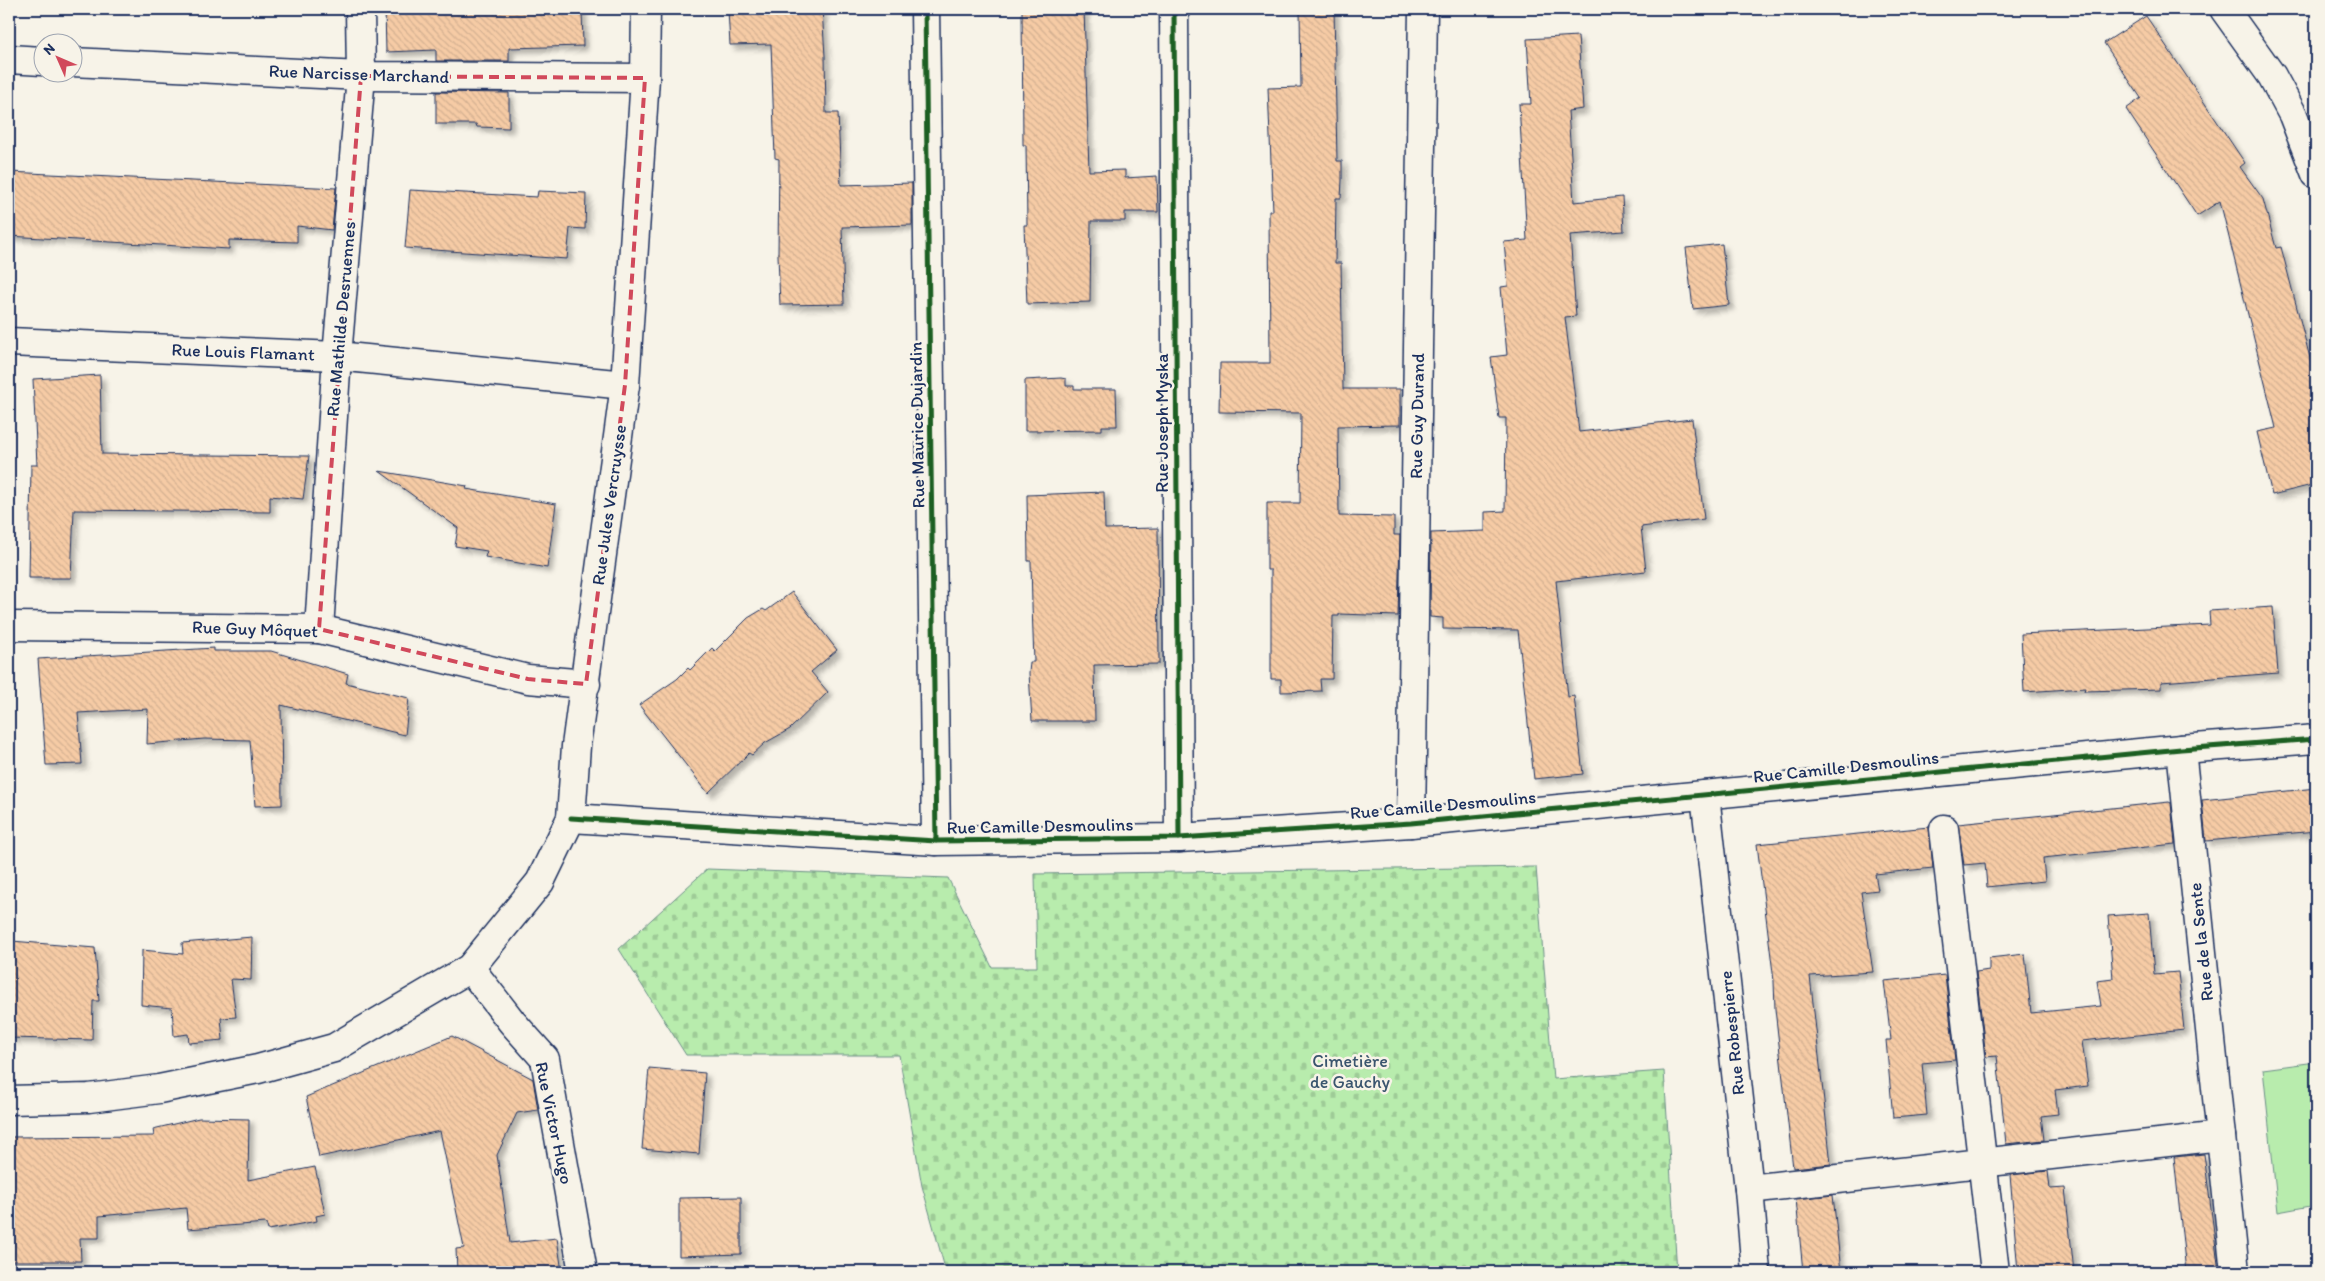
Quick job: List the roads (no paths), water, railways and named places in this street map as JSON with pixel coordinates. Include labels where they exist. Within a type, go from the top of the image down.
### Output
[{"type":"street","name":"Rue Mathilde Desruennes","points":[[318,629],[337,356],[361,76],[360,9]]},
{"type":"street","name":"Rue Jules Vercruysse","points":[[470,968],[540,882],[570,818],[576,746],[586,684],[625,385],[645,78],[646,9]]},
{"type":"street","name":"Rue Maurice Dujardin","points":[[925,9],[936,841]]},
{"type":"street","name":"Rue Joseph Myska","points":[[1174,9],[1179,838]]},
{"type":"street","name":"Rue Guy Durand","points":[[1411,823],[1423,9]]},
{"type":"street","points":[[2224,9],[2272,76],[2294,115],[2316,174]]},
{"type":"street","points":[[9,59],[32,60]]},
{"type":"street","name":"Rue Narcisse Marchand","points":[[82,62],[361,76],[645,78]]},
{"type":"street","name":"Rue Louis Flamant","points":[[9,342],[337,356],[625,385]]},
{"type":"street","name":"Rue Guy Môquet","points":[[9,626],[318,629],[528,679],[586,684]]},
{"type":"street","name":"Rue Camille Desmoulins","points":[[570,818],[936,841],[1179,838],[1411,823],[2181,749],[2316,739]]},
{"type":"street","name":"Rue de la Sente","points":[[2181,749],[2235,1272]]},
{"type":"street","name":"Rue Robespierre","points":[[1705,795],[1749,1189],[1756,1272]]},
{"type":"street","points":[[1944,829],[1995,1272]]},
{"type":"street","points":[[9,1100],[89,1098],[159,1090],[258,1069],[334,1048],[470,968]]},
{"type":"street","name":"Rue Victor Hugo","points":[[470,968],[544,1059],[583,1272]]},
{"type":"street","points":[[1749,1189],[2221,1136]]},
{"type":"park label","name":"Cimetière de Gauchy","points":[[1350,1071]]}]
